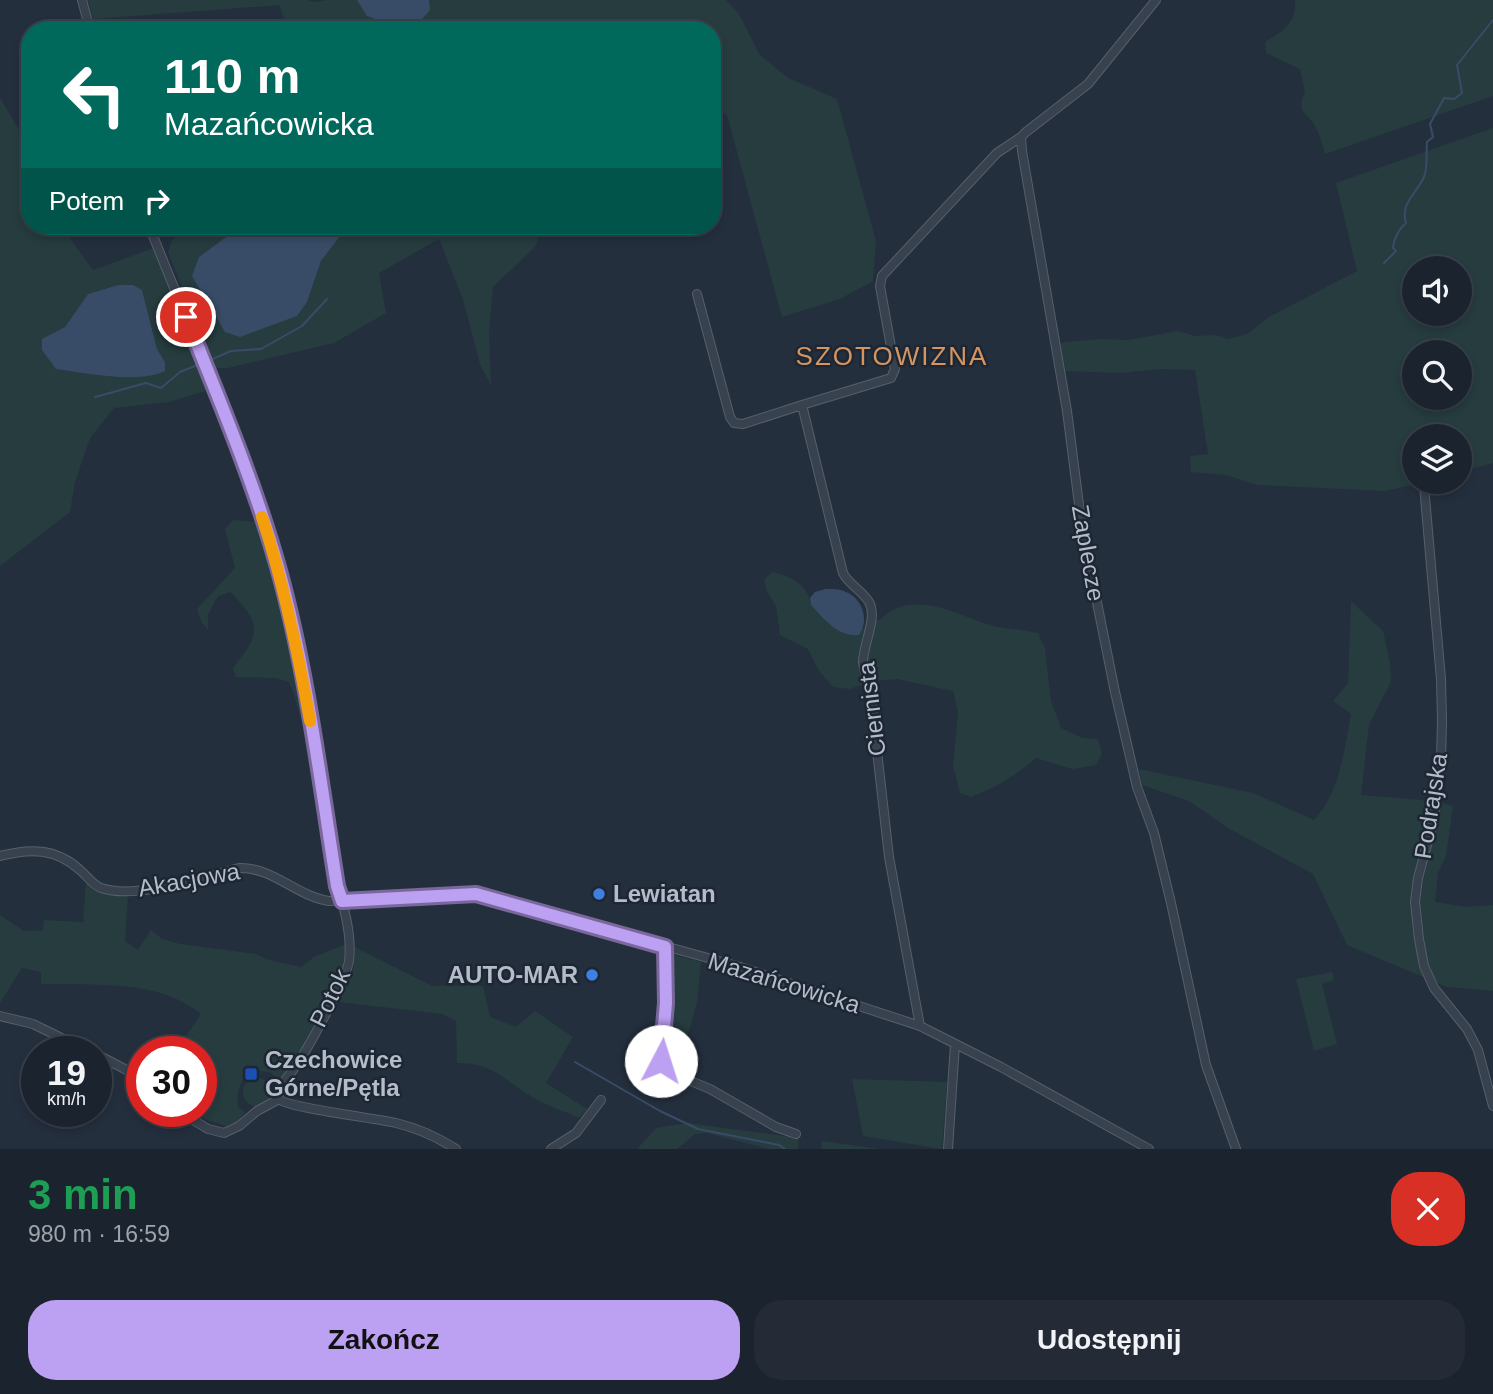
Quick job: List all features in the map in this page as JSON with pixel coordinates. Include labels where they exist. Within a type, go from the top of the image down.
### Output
[{"type":"street","points":[[82,0],[88,21]]},
{"type":"street","points":[[697,294],[734,423],[743,424],[891,378],[895,369],[880,286],[882,276],[997,153],[1088,84],[1156,0]]},
{"type":"street","name":"Zaplecze","points":[[1021,137],[1067,411],[1082,528],[1115,692],[1137,787],[1154,833],[1206,1065],[1236,1149]]},
{"type":"street","points":[[153,235],[215,388],[278,565],[291,619],[337,886],[342,901]]},
{"type":"street","name":"Ciernista","points":[[802,405],[842,573],[869,602],[872,616],[863,663],[870,689],[889,857],[920,1026]]},
{"type":"street","name":"Podrajska","points":[[1425,494],[1441,679],[1442,721],[1441,760],[1434,819],[1418,878],[1415,902],[1424,966],[1434,988],[1467,1029],[1478,1050],[1493,1107]]},
{"type":"street","name":"Akacjowa","points":[[0,856],[21,850],[49,851],[65,858],[100,887],[122,891],[149,889],[250,868],[268,874],[313,898],[342,901]]},
{"type":"street","name":"Mazańcowicka","points":[[342,901],[476,894],[750,970],[920,1026],[1149,1149]]},
{"type":"street","name":"Potok","points":[[278,1099],[281,1087],[295,1067],[349,964],[350,945],[342,901]]},
{"type":"street","points":[[665,947],[666,1003],[661,1061],[664,1070],[710,1089],[776,1127],[796,1134]]},
{"type":"street","points":[[0,1016],[33,1024],[57,1036]]},
{"type":"street","points":[[947,1149],[955,1044]]},
{"type":"street","points":[[205,1127],[224,1133],[278,1099],[283,1104],[397,1123],[421,1131],[456,1149]]},
{"type":"street","points":[[551,1149],[576,1133],[601,1100]]},
{"type":"green space","points":[[88,0],[726,0],[739,14],[760,55],[788,78],[837,99],[876,241],[873,281],[840,299],[782,317],[727,115],[721,111],[721,21],[285,21],[279,5],[93,19]]},
{"type":"green space","points":[[1295,0],[1493,0],[1493,96],[1325,154],[1317,129],[1301,108],[1305,92],[1300,69],[1266,53],[1265,42],[1291,21]]},
{"type":"green space","points":[[0,98],[21,133],[21,235],[68,235],[93,270],[154,248],[212,389],[169,402],[114,408],[90,438],[75,482],[70,512],[0,566]],"holes":[[[118,285],[142,290],[157,349],[165,362],[42,340],[65,327],[88,294]]]},
{"type":"green space","points":[[1493,128],[1493,463],[1472,469],[1472,424],[1402,424],[1402,487],[1385,491],[1257,485],[1226,475],[1191,472],[1190,456],[1208,454],[1195,370],[1159,369],[1121,373],[1062,371],[1058,343],[1099,339],[1128,340],[1178,331],[1195,336],[1215,335],[1228,339],[1247,334],[1269,317],[1357,271],[1336,183]]},
{"type":"green space","points":[[177,235],[229,235],[199,257],[193,276],[210,305],[307,302],[321,261],[341,235],[539,235],[536,246],[493,287],[489,332],[491,385],[480,364],[463,300],[439,239],[379,273],[386,313],[334,343],[228,368],[214,368],[168,252],[172,240]]},
{"type":"green space","points":[[233,520],[257,522],[274,567],[288,621],[310,744],[289,682],[276,678],[236,677],[233,669],[249,646],[254,630],[250,616],[241,604],[230,592],[218,596],[208,615],[208,630],[201,621],[197,609],[235,568],[225,529]]},
{"type":"green space","points":[[772,572],[798,582],[811,605],[864,628],[866,619],[880,620],[903,606],[916,605],[944,609],[996,627],[1038,633],[1045,648],[1051,701],[1061,728],[1082,738],[1098,739],[1102,754],[1096,765],[1072,769],[1036,758],[989,790],[971,797],[960,793],[953,766],[958,712],[953,691],[897,679],[873,681],[850,689],[833,687],[819,671],[808,649],[780,635],[776,606],[767,592],[764,580]]},
{"type":"green space","points":[[1351,601],[1383,631],[1391,682],[1369,725],[1361,795],[1433,801],[1453,806],[1446,856],[1438,873],[1435,902],[1467,907],[1493,905],[1493,991],[1447,987],[1347,945],[1313,874],[1228,828],[1189,801],[1142,785],[1139,769],[1253,793],[1314,820],[1330,797],[1335,784],[1351,714],[1333,701],[1348,683]]},
{"type":"green space","points":[[86,882],[99,893],[128,894],[125,941],[138,950],[151,930],[162,939],[180,944],[256,954],[269,960],[301,967],[314,957],[346,944],[343,966],[302,1049],[281,1080],[269,1072],[253,1070],[245,1078],[238,1090],[238,1107],[245,1112],[238,1121],[226,1126],[217,1123],[217,1036],[186,1036],[201,1014],[184,1002],[165,994],[124,986],[41,984],[41,972],[22,968],[0,1003],[0,915],[24,931],[43,930],[44,920],[83,922]]},
{"type":"green space","points":[[355,947],[432,986],[483,986],[490,1017],[516,1027],[535,1011],[573,1037],[546,1083],[587,1109],[579,1118],[545,1104],[490,1070],[457,1063],[456,1021],[442,1014],[339,1002],[354,967]]},
{"type":"green space","points":[[670,954],[701,962],[697,1003],[688,1034],[665,1048],[671,1004]]},
{"type":"green space","points":[[1332,972],[1334,980],[1322,984],[1337,1044],[1314,1051],[1296,979]]},
{"type":"green space","points":[[257,1078],[267,1082],[271,1092],[267,1102],[257,1106],[247,1102],[243,1092],[247,1082]]},
{"type":"green space","points":[[852,1079],[947,1082],[942,1149],[863,1136]]},
{"type":"green space","points":[[687,1123],[799,1138],[798,1149],[769,1149],[707,1133],[695,1134],[677,1149],[637,1149],[656,1128]]},
{"type":"green space","points":[[822,1141],[879,1149],[821,1149]]},
{"type":"water","points":[[357,0],[429,0],[430,10],[421,21],[380,21],[367,16]]},
{"type":"water","points":[[229,235],[341,235],[321,261],[307,302],[297,316],[240,337],[225,332],[192,276],[199,257]]},
{"type":"water","points":[[118,285],[133,285],[142,290],[157,349],[165,362],[165,371],[154,375],[127,377],[56,369],[42,350],[42,339],[65,327],[88,294]]},
{"type":"water","points":[[826,589],[844,591],[860,604],[864,623],[859,635],[838,630],[811,605],[810,598],[815,592]]},
{"type":"waterway","points":[[1384,263],[1396,251],[1393,248],[1394,241],[1406,223],[1407,204],[1424,177],[1427,142],[1433,137],[1430,124],[1444,98],[1454,99],[1462,93],[1457,65],[1493,20]]},
{"type":"waterway","points":[[208,361],[231,351],[261,349],[302,326],[327,299]]},
{"type":"waterway","points":[[95,397],[146,383],[161,388],[180,372],[200,364]]},
{"type":"waterway","points":[[575,1062],[660,1111],[698,1129],[779,1145],[785,1149]]},
{"type":"slow traffic","points":[[262,517],[278,565],[291,619],[310,721]]},
{"type":"place","name":"Lewiatan","points":[[599,894]]},
{"type":"place","name":"AUTO-MAR","points":[[592,975]]},
{"type":"place","name":"Czechowice Górne/Pętla","points":[[251,1074]]},
{"type":"district","name":"SZOTOWIZNA","points":[[892,356]]},
{"type":"route","points":[[186,317],[245,468],[278,565],[291,619],[337,886],[342,901],[476,894],[665,947],[666,1003],[661,1061]]}]
